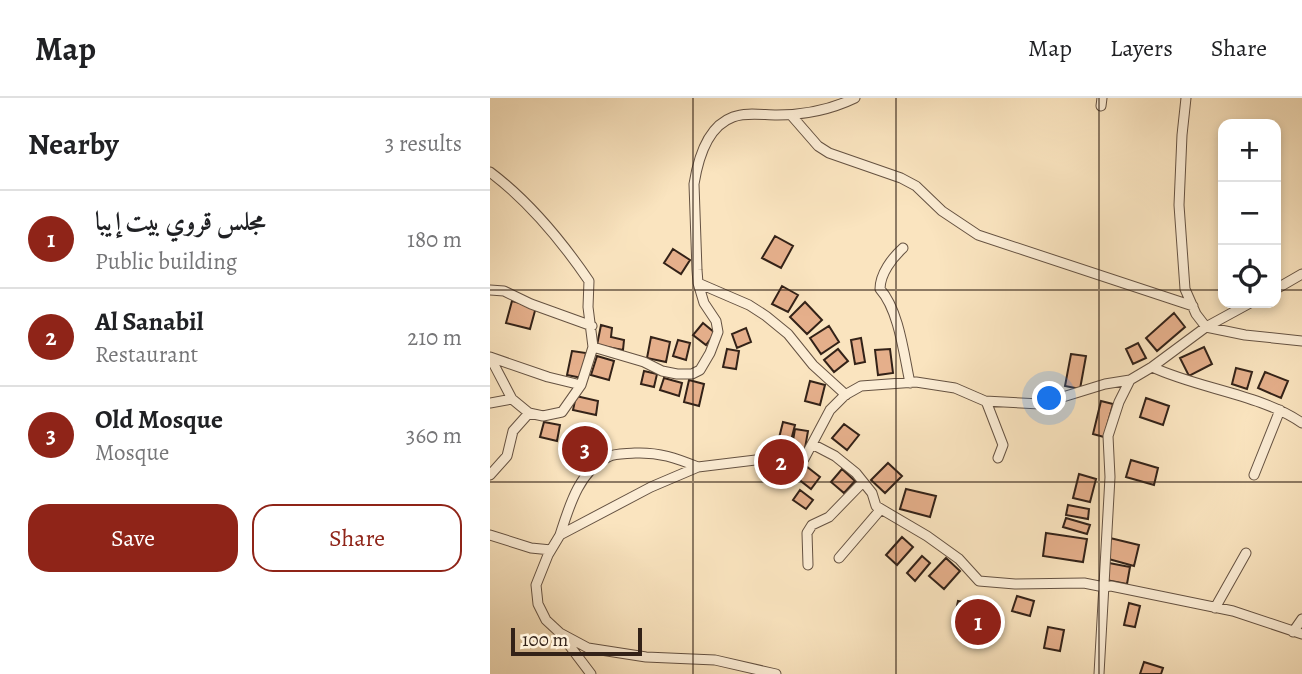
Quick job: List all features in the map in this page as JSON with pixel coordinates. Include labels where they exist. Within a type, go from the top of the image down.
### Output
[{"type":"street","points":[[593,347],[644,362],[662,371],[692,374],[700,370],[718,332],[716,321],[704,303],[698,283],[694,184],[696,170],[708,140],[718,127],[732,117],[790,115],[839,106],[855,98]]},
{"type":"street","points":[[1186,98],[1179,205],[1185,289],[1193,306],[1206,327],[1245,335],[1302,341]]},
{"type":"street","points":[[790,115],[818,146],[829,153],[901,178],[916,186],[942,211],[978,235],[1193,306]]},
{"type":"street","points":[[490,173],[513,189],[539,216],[589,281],[588,307],[593,347],[581,385],[562,412],[543,415],[529,413],[512,399],[490,357]]},
{"type":"street","points":[[902,248],[892,258],[880,282],[880,289],[886,295],[893,312],[909,383]]},
{"type":"street","points":[[1281,286],[1302,274]]},
{"type":"street","points":[[698,283],[749,305],[766,316],[788,334],[813,365],[846,395]]},
{"type":"street","points":[[490,290],[504,290],[531,304],[592,326]]},
{"type":"street","points":[[560,535],[651,487],[698,467],[730,462],[804,459],[830,410],[861,386],[909,383],[955,388],[986,401],[1040,404],[1084,390],[1130,380],[1206,327],[1241,308]]},
{"type":"street","points":[[490,357],[581,385]]},
{"type":"street","points":[[1152,367],[1280,410],[1302,423]]},
{"type":"street","points":[[1099,674],[1110,477],[1108,436],[1119,402],[1130,380]]},
{"type":"street","points":[[490,403],[512,399]]},
{"type":"street","points":[[986,401],[1003,445],[998,458]]},
{"type":"street","points":[[1254,475],[1280,410]]},
{"type":"street","points":[[490,475],[507,456],[513,431],[529,413]]},
{"type":"street","points":[[813,444],[835,456],[863,482],[872,493],[876,506],[927,536],[979,581],[1111,586],[1216,608],[1298,633],[1302,619]]},
{"type":"street","points":[[591,674],[560,633],[546,620],[537,593],[538,576],[560,535],[569,506],[581,484],[597,464],[610,456],[646,452],[664,454],[698,467]]},
{"type":"street","points":[[808,565],[807,533],[812,525],[829,517],[863,482]]},
{"type":"street","points":[[839,558],[881,509]]},
{"type":"street","points":[[490,535],[530,548],[551,550]]},
{"type":"street","points":[[1216,608],[1246,553]]},
{"type":"street","points":[[560,633],[588,648],[646,657],[715,660],[776,674]]},
{"type":"building","points":[[775,236],[793,246],[781,268],[762,258]]},
{"type":"building","points":[[673,249],[690,260],[681,274],[664,263]]},
{"type":"building","points":[[782,286],[798,295],[788,312],[772,304]]},
{"type":"building","points":[[512,301],[536,307],[530,329],[506,323]]},
{"type":"building","points":[[805,302],[822,320],[807,334],[790,317]]},
{"type":"building","points":[[1174,313],[1185,327],[1157,351],[1146,338]]},
{"type":"building","points":[[703,323],[715,333],[706,345],[693,335]]},
{"type":"building","points":[[601,325],[612,328],[611,337],[624,340],[623,350],[597,345]]},
{"type":"building","points":[[829,326],[839,342],[821,354],[810,338]]},
{"type":"building","points":[[746,328],[751,342],[737,348],[732,334]]},
{"type":"building","points":[[651,337],[670,342],[666,362],[647,358]]},
{"type":"building","points":[[861,338],[865,362],[855,364],[851,340]]},
{"type":"building","points":[[678,340],[690,343],[686,360],[673,356]]},
{"type":"building","points":[[1138,343],[1146,358],[1133,364],[1126,349]]},
{"type":"building","points":[[1204,347],[1212,364],[1189,376],[1180,358]]},
{"type":"building","points":[[727,349],[739,351],[736,369],[723,367]]},
{"type":"building","points":[[838,349],[848,361],[834,372],[824,360]]},
{"type":"building","points":[[890,349],[893,373],[878,375],[875,350]]},
{"type":"building","points":[[572,351],[586,353],[582,378],[567,375]]},
{"type":"building","points":[[1071,354],[1086,356],[1080,389],[1065,386]]},
{"type":"building","points":[[597,356],[614,361],[609,380],[591,375]]},
{"type":"building","points":[[1236,368],[1252,372],[1247,389],[1232,384]]},
{"type":"building","points":[[644,371],[657,374],[654,387],[641,384]]},
{"type":"building","points":[[1265,372],[1288,381],[1281,398],[1258,388]]},
{"type":"building","points":[[664,378],[682,383],[679,396],[660,390]]},
{"type":"building","points":[[689,380],[704,384],[699,406],[684,402]]},
{"type":"building","points":[[810,381],[825,385],[820,405],[805,401]]},
{"type":"building","points":[[576,396],[598,401],[596,415],[573,410]]},
{"type":"building","points":[[1146,398],[1169,406],[1163,425],[1140,417]]},
{"type":"building","points":[[1101,401],[1113,404],[1104,437],[1093,434]]},
{"type":"building","points":[[544,422],[560,425],[557,441],[540,437]]},
{"type":"building","points":[[783,422],[795,425],[787,456],[775,454]]},
{"type":"building","points":[[844,424],[859,435],[847,450],[832,438]]},
{"type":"building","points":[[795,429],[808,431],[804,454],[791,452]]},
{"type":"building","points":[[1131,460],[1158,468],[1154,485],[1126,477]]},
{"type":"building","points":[[888,463],[902,476],[885,493],[871,480]]},
{"type":"building","points":[[806,466],[820,477],[811,489],[797,478]]},
{"type":"building","points":[[842,469],[855,481],[844,493],[831,482]]},
{"type":"building","points":[[1079,474],[1096,479],[1090,502],[1073,498]]},
{"type":"building","points":[[906,489],[936,496],[930,517],[900,509]]},
{"type":"building","points":[[800,490],[813,500],[806,509],[793,500]]},
{"type":"building","points":[[1068,505],[1089,509],[1088,519],[1066,515]]},
{"type":"building","points":[[1066,518],[1090,525],[1087,534],[1063,527]]},
{"type":"building","points":[[1046,533],[1087,539],[1083,562],[1043,556]]},
{"type":"building","points":[[902,537],[913,547],[897,565],[886,555]]},
{"type":"building","points":[[1110,538],[1139,545],[1134,566],[1105,558]]},
{"type":"building","points":[[922,556],[930,563],[915,581],[907,573]]},
{"type":"building","points":[[946,558],[960,571],[944,589],[929,576]]},
{"type":"building","points":[[1109,563],[1130,567],[1127,584],[1106,580]]},
{"type":"building","points":[[1017,596],[1034,601],[1030,616],[1012,611]]},
{"type":"building","points":[[958,601],[972,604],[968,623],[954,620]]},
{"type":"building","points":[[1129,603],[1140,606],[1135,627],[1124,625]]},
{"type":"building","points":[[1048,627],[1064,630],[1060,651],[1044,648]]},
{"type":"building","points":[[1144,662],[1163,668],[1161,674],[1140,674]]},
{"type":"place","name":"Old Mosque","points":[[585,449]]},
{"type":"place","name":"Al Sanabil","points":[[781,462]]},
{"type":"place","name":"مجلس قروي بيت إيبا","points":[[978,622]]}]
